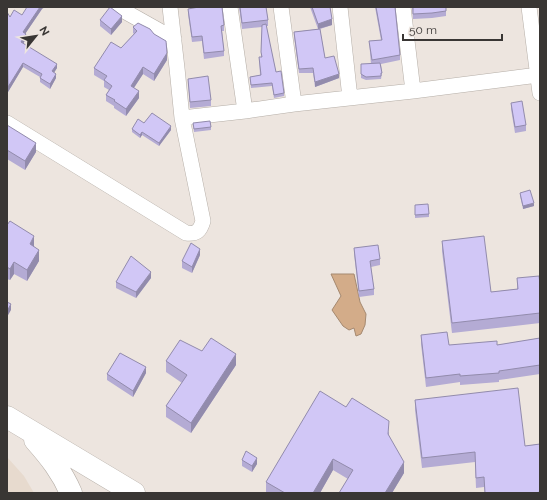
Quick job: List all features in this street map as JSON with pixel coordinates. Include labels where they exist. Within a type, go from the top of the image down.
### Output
[{"type":"main road","points":[[14,421],[50,457],[66,482],[71,493]]},
{"type":"main road","points":[[14,421],[134,493]]},
{"type":"street","points":[[116,7],[174,39]]},
{"type":"street","points":[[7,123],[186,233],[194,233],[201,229],[203,221],[182,118],[170,7]]},
{"type":"street","points":[[230,7],[245,111]]},
{"type":"street","points":[[282,7],[294,104]]},
{"type":"street","points":[[340,7],[350,98]]},
{"type":"street","points":[[403,7],[414,91]]},
{"type":"street","points":[[529,7],[540,93]]},
{"type":"street","points":[[182,118],[538,75]]},
{"type":"shaded area","points":[[331,274],[354,274],[360,302],[366,314],[365,325],[361,334],[356,336],[354,328],[349,330],[343,326],[332,310],[341,296]]},
{"type":"shaded area","points":[[7,457],[24,476],[34,493],[7,493]]},
{"type":"building","points":[[27,7],[40,7],[23,32],[26,34],[21,42],[57,64],[52,71],[56,74],[50,84],[40,78],[42,74],[23,63],[8,87],[7,12],[10,17],[14,10],[22,15]]},
{"type":"building","points":[[110,7],[122,16],[111,29],[100,20]]},
{"type":"building","points":[[199,7],[222,7],[224,25],[221,26],[224,51],[204,53],[202,36],[192,37],[188,9]]},
{"type":"building","points":[[240,7],[266,7],[268,20],[242,23]]},
{"type":"building","points":[[312,7],[330,7],[332,19],[318,24]]},
{"type":"building","points":[[376,7],[395,7],[400,55],[372,60],[369,41],[382,40]]},
{"type":"building","points":[[413,7],[446,7],[446,11],[413,14]]},
{"type":"building","points":[[138,23],[150,29],[154,34],[166,41],[167,53],[154,74],[143,67],[131,86],[139,91],[126,109],[106,95],[112,86],[104,80],[107,76],[94,68],[111,42],[121,48],[137,31],[133,27]]},
{"type":"building","points":[[266,24],[276,72],[281,71],[284,93],[274,95],[272,83],[251,85],[250,77],[261,75],[259,57],[262,57],[262,25]]},
{"type":"building","points":[[320,29],[325,58],[334,56],[339,74],[315,82],[313,68],[299,69],[294,32]]},
{"type":"building","points":[[380,63],[382,73],[381,76],[366,77],[361,74],[361,64]]},
{"type":"building","points":[[208,76],[211,100],[190,102],[188,79]]},
{"type":"building","points":[[522,101],[526,125],[515,127],[511,103]]},
{"type":"building","points":[[152,113],[171,126],[159,143],[142,132],[140,135],[132,129],[138,119],[144,123]]},
{"type":"building","points":[[210,121],[211,127],[194,129],[193,123]]},
{"type":"building","points":[[7,125],[36,143],[25,161],[7,150]]},
{"type":"building","points":[[530,190],[534,203],[523,206],[520,193]]},
{"type":"building","points":[[428,204],[429,214],[415,215],[415,205]]},
{"type":"building","points":[[10,221],[34,236],[30,244],[39,250],[27,270],[14,262],[10,269],[7,267],[7,225]]},
{"type":"building","points":[[484,236],[491,292],[518,289],[517,278],[539,276],[540,313],[452,323],[442,241]]},
{"type":"building","points":[[191,243],[200,249],[192,267],[182,261]]},
{"type":"building","points":[[378,245],[380,259],[370,261],[374,289],[359,291],[354,248]]},
{"type":"building","points":[[131,256],[151,272],[136,292],[116,282]]},
{"type":"building","points":[[7,302],[11,304],[7,311]]},
{"type":"building","points":[[447,332],[449,345],[497,341],[497,345],[540,338],[540,365],[499,371],[499,373],[460,376],[460,374],[426,378],[421,335]]},
{"type":"building","points":[[211,338],[236,354],[191,423],[166,406],[187,375],[166,361],[180,340],[202,351]]},
{"type":"building","points":[[120,353],[146,367],[133,391],[107,374]]},
{"type":"building","points":[[518,388],[525,446],[540,444],[540,492],[485,493],[484,477],[476,478],[475,452],[422,458],[415,400]]},
{"type":"building","points":[[320,391],[346,407],[352,398],[389,421],[388,434],[404,462],[385,493],[339,493],[353,470],[333,459],[313,493],[285,493],[266,482]]},
{"type":"building","points":[[246,451],[257,458],[252,466],[242,460]]}]
